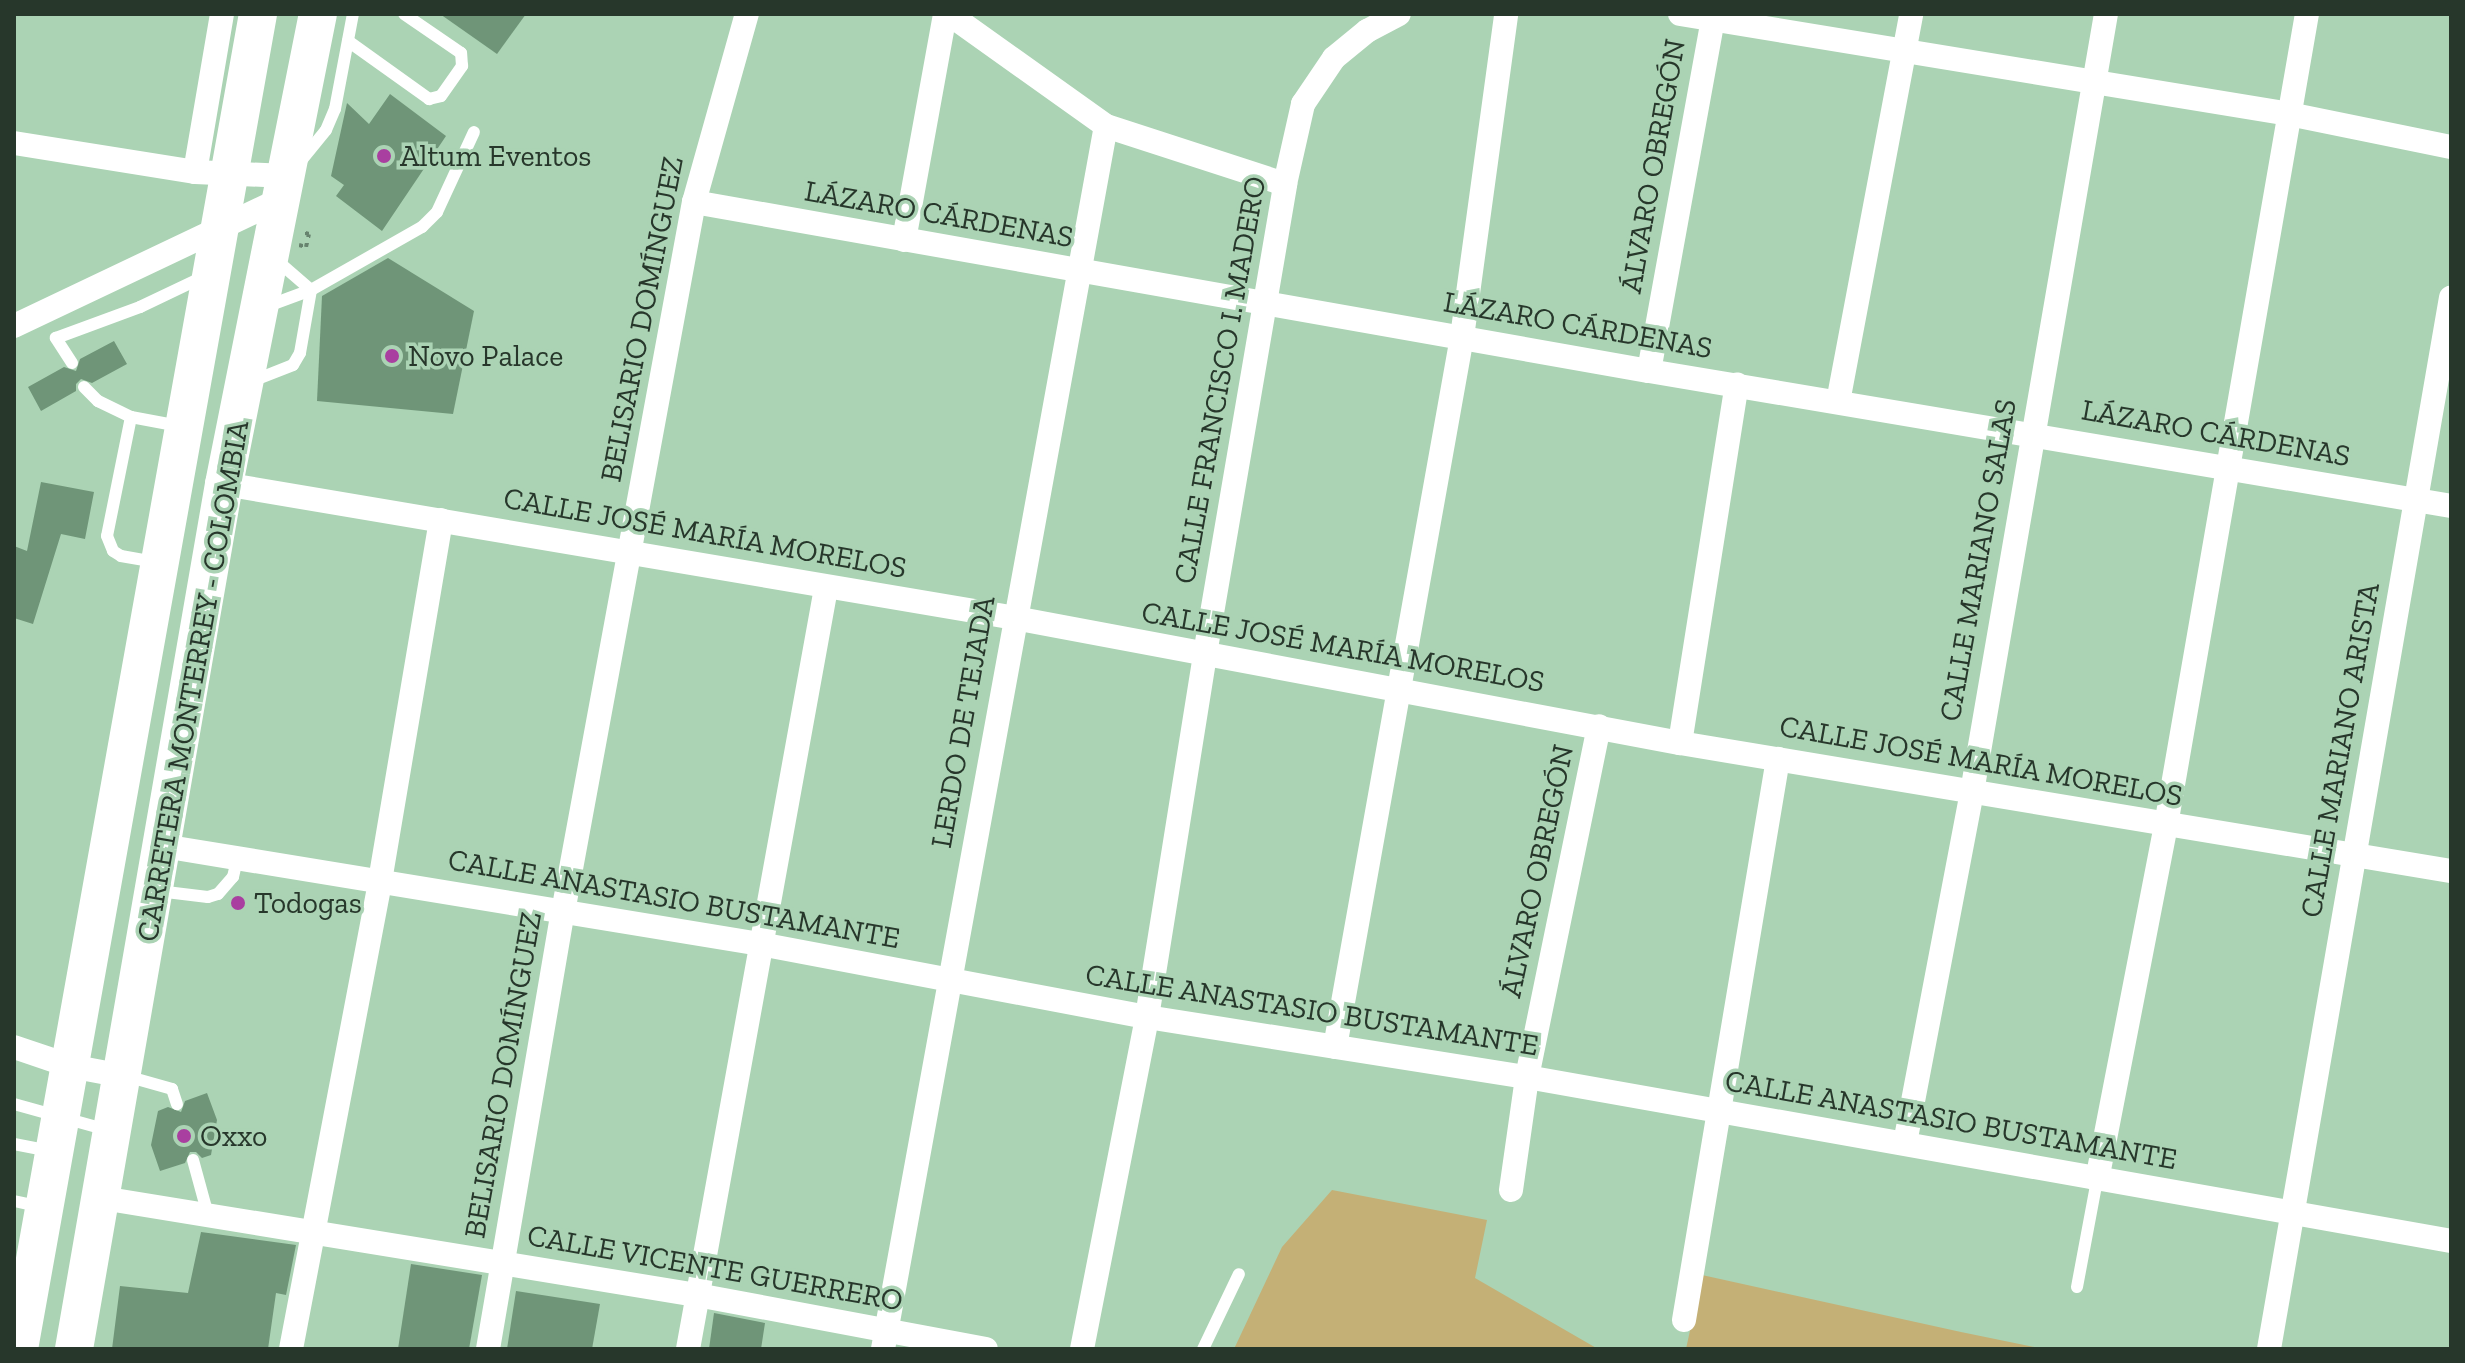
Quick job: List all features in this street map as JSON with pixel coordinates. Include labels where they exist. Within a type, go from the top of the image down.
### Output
[{"type":"main road","name":"CARRETERA MONTERREY - COLOMBIA","points":[[19,1349],[29,1204],[57,1135],[218,229],[212,174],[258,14]]},
{"type":"main road","name":"CARRETERA MONTERREY - COLOMBIA","points":[[74,1349],[224,484],[247,384],[318,14]]},
{"type":"street","points":[[212,174],[222,14]]},
{"type":"street","name":"BELISARIO DOMÍNGUEZ","points":[[488,1349],[563,912],[694,202],[747,14]]},
{"type":"street","points":[[904,240],[947,14],[1106,126],[1285,184]]},
{"type":"street","name":"CALLE FRANCISCO I. MADERO","points":[[1082,1349],[1147,1017],[1285,184],[1303,104],[1334,58],[1367,31],[1399,14]]},
{"type":"street","points":[[1335,1047],[1462,337],[1506,14]]},
{"type":"street","points":[[1680,14],[2289,114],[2451,147]]},
{"type":"street","points":[[1838,402],[1911,14]]},
{"type":"street","name":"CALLE MARIANO SALAS","points":[[1905,1143],[1972,792],[2092,81],[2106,14]]},
{"type":"street","points":[[2097,1180],[2166,825],[2307,14]]},
{"type":"street","name":"ÁLVARO OBREGÓN","points":[[1649,371],[1713,17]]},
{"type":"street","name":"LERDO DE TEJADA","points":[[885,1339],[1106,126]]},
{"type":"street","points":[[14,143],[285,188]]},
{"type":"street","points":[[14,326],[218,229],[285,188]]},
{"type":"street","name":"LÁZARO CÁRDENAS","points":[[694,202],[1649,371],[2451,506]]},
{"type":"street","name":"CALLE MARIANO ARISTA","points":[[2269,1349],[2451,298]]},
{"type":"street","points":[[1680,743],[1737,385]]},
{"type":"street","name":"CALLE JOSÉ MARÍA MORELOS","points":[[224,484],[1015,618],[1680,743],[2451,871]]},
{"type":"street","points":[[291,1349],[380,881],[441,520]]},
{"type":"street","points":[[688,1349],[826,588]]},
{"type":"street","name":"ÁLVARO OBREGÓN","points":[[1511,1190],[1527,1077],[1599,726]]},
{"type":"street","points":[[1684,1320],[1722,1111],[1778,759]]},
{"type":"street","name":"CALLE ANASTASIO BUSTAMANTE","points":[[163,846],[760,944],[1147,1017],[1527,1077],[2451,1241]]},
{"type":"street","points":[[14,1047],[70,1066],[123,1076]]},
{"type":"street","name":"CALLE VICENTE GUERRERO","points":[[102,1198],[697,1295],[885,1339],[986,1349]]},
{"type":"lane","points":[[285,188],[326,130],[335,109],[353,14]]},
{"type":"lane","points":[[348,41],[429,99],[441,96],[462,66],[461,53],[404,14]]},
{"type":"lane","points":[[262,308],[311,290],[431,219],[474,132]]},
{"type":"lane","points":[[271,256],[311,290]]},
{"type":"lane","points":[[56,338],[140,307],[209,274]]},
{"type":"lane","points":[[247,384],[293,365],[297,359],[311,290]]},
{"type":"lane","points":[[41,312],[72,363]]},
{"type":"lane","points":[[84,387],[98,401],[131,417],[181,427]]},
{"type":"lane","points":[[131,417],[107,530],[108,544],[121,556],[158,562]]},
{"type":"lane","points":[[155,890],[208,897],[218,894],[229,884],[237,860]]},
{"type":"lane","points":[[123,1076],[172,1089],[177,1104]]},
{"type":"lane","points":[[14,1104],[57,1135]]},
{"type":"lane","points":[[14,1144],[57,1135],[113,1131]]},
{"type":"lane","points":[[193,1160],[208,1217]]},
{"type":"lane","points":[[2077,1287],[2097,1180]]},
{"type":"lane","points":[[1203,1349],[1239,1274]]},
{"type":"shaded area","points":[[1332,1190],[1487,1220],[1475,1278],[1598,1349],[1234,1349],[1282,1247]]},
{"type":"shaded area","points":[[1702,1275],[1961,1332],[2044,1349],[1686,1349]]},
{"type":"building","points":[[440,14],[526,14],[497,54]]},
{"type":"building","name":"Altum Eventos","points":[[390,94],[446,136],[382,231],[336,196],[344,185],[331,176],[347,103],[369,124]]},
{"type":"building","name":"Novo Palace","points":[[388,258],[474,311],[453,414],[317,401],[322,296]]},
{"type":"building","points":[[114,341],[127,364],[92,383],[81,379],[76,384],[76,391],[41,411],[28,387],[64,367],[76,371],[80,359]]},
{"type":"building","points":[[41,482],[94,492],[85,539],[61,534],[33,624],[14,618],[14,546],[27,551]]},
{"type":"building","name":"Oxxo","points":[[207,1093],[217,1120],[211,1155],[202,1158],[196,1152],[190,1152],[185,1163],[160,1171],[151,1145],[158,1111],[168,1107],[181,1112],[185,1101]]},
{"type":"building","points":[[201,1232],[296,1245],[286,1295],[276,1293],[268,1349],[112,1349],[120,1286],[188,1293]]},
{"type":"building","points":[[411,1264],[482,1275],[469,1349],[398,1349]]},
{"type":"building","points":[[516,1291],[600,1304],[592,1349],[507,1349]]},
{"type":"building","points":[[714,1313],[765,1323],[761,1349],[709,1349]]},
{"type":"place","name":"Altum Eventos","points":[[384,156]]},
{"type":"place","name":"Novo Palace","points":[[392,356]]},
{"type":"place","name":"Todogas","points":[[238,903]]},
{"type":"place","name":"Oxxo","points":[[184,1136]]}]
